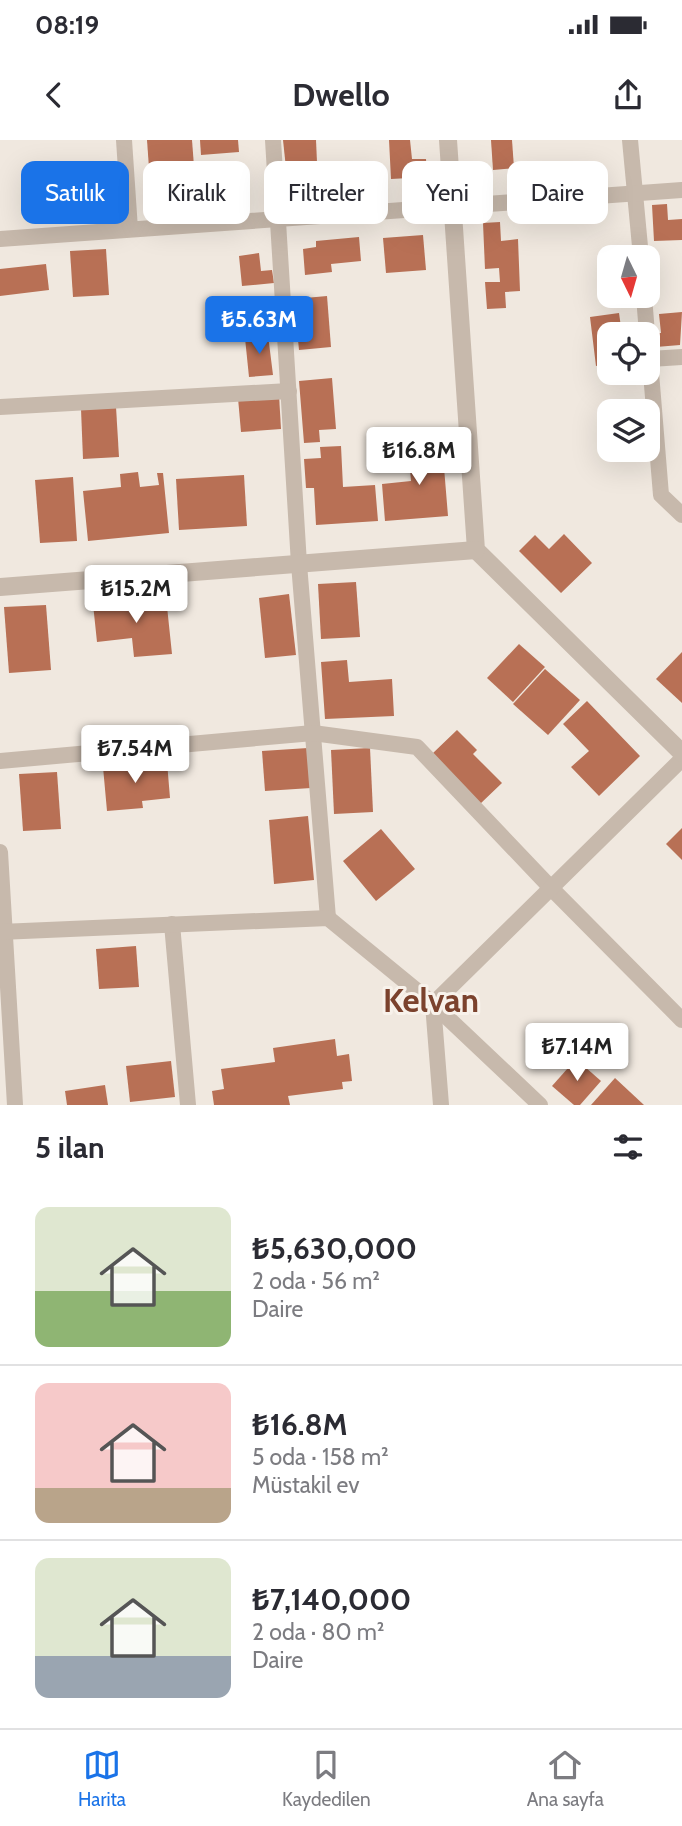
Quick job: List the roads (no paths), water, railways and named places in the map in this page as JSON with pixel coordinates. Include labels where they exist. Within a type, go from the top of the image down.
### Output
[{"type":"street","points":[[124,140],[130,229]]},
{"type":"street","points":[[273,140],[275,161]]},
{"type":"street","points":[[448,140],[449,161]]},
{"type":"street","points":[[630,140],[640,245]]},
{"type":"street","points":[[493,202],[682,190]]},
{"type":"street","points":[[0,239],[264,219]]},
{"type":"street","points":[[279,224],[299,564],[328,918]]},
{"type":"street","points":[[453,224],[476,550],[682,753]]},
{"type":"street","points":[[660,358],[682,357]]},
{"type":"street","points":[[652,385],[661,495],[682,515]]},
{"type":"street","points":[[0,407],[289,391]]},
{"type":"street","points":[[0,587],[476,550]]},
{"type":"street","points":[[0,761],[313,733],[417,747],[682,1020]]},
{"type":"street","points":[[433,1004],[682,759]]},
{"type":"street","points":[[0,852],[2,932],[15,1105]]},
{"type":"street","points":[[2,932],[328,918],[433,1004],[540,1105]]},
{"type":"street","points":[[172,924],[188,1105]]},
{"type":"street","points":[[433,1004],[441,1105]]},
{"type":"district","name":"Kelvan","points":[[431,1000]]}]
